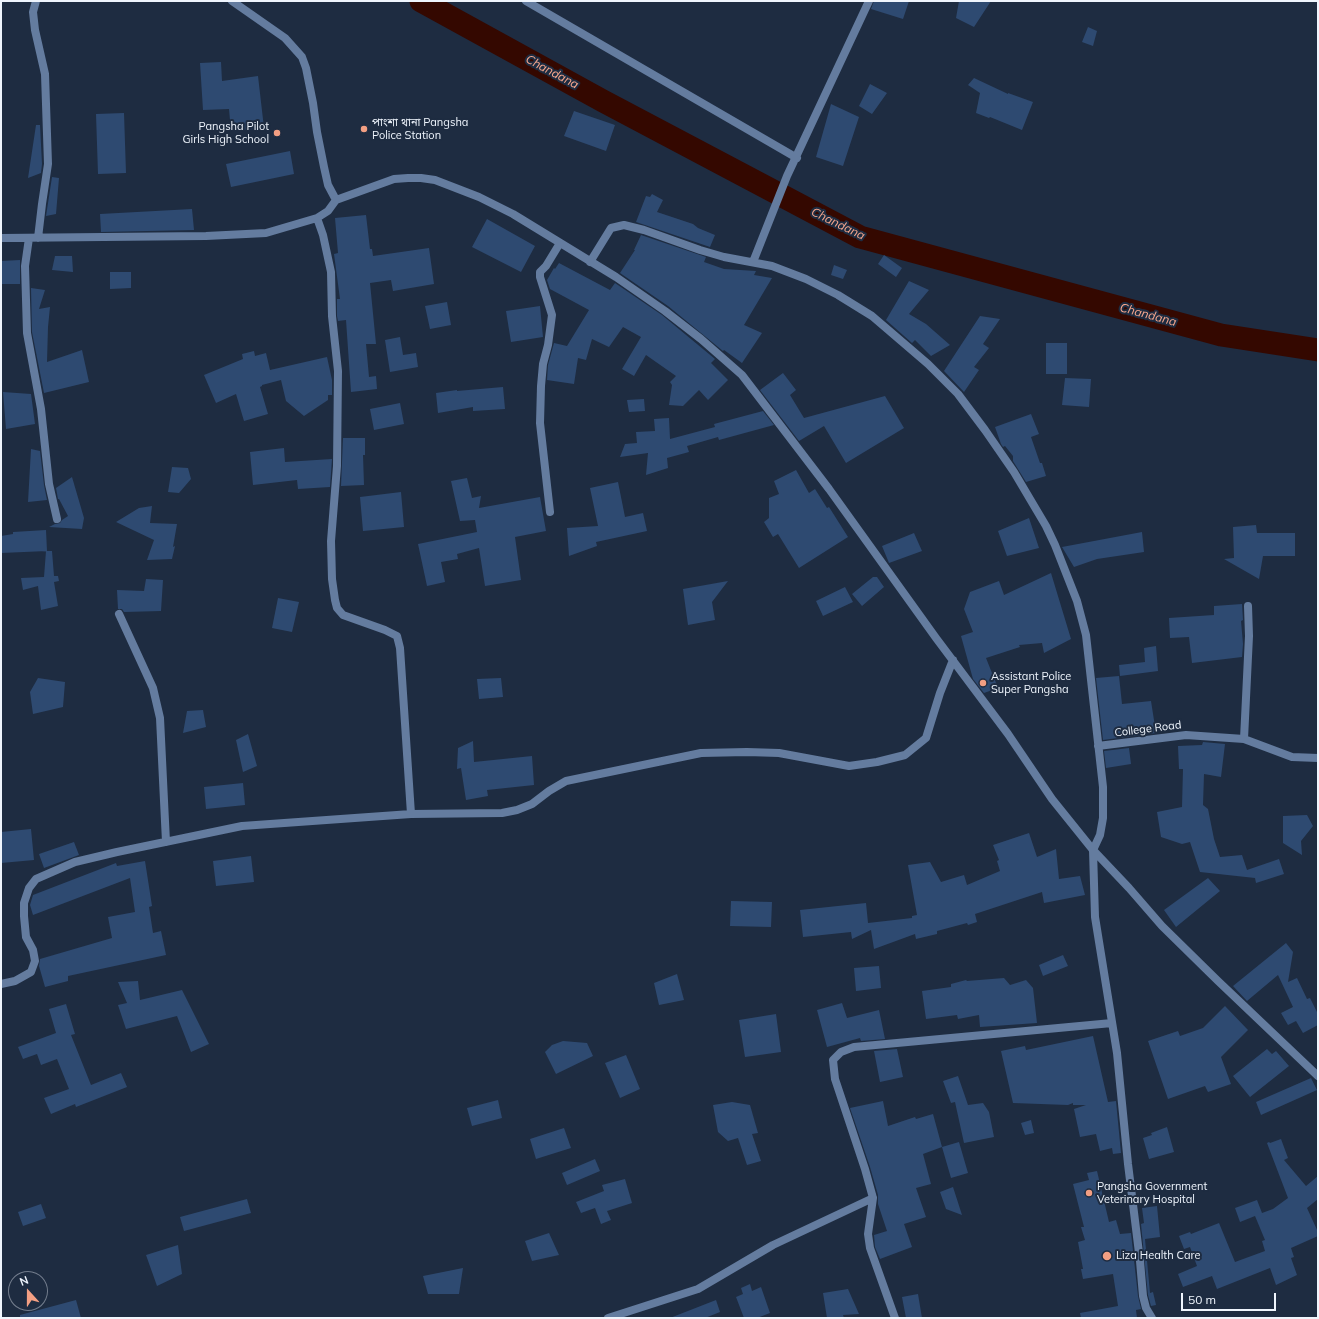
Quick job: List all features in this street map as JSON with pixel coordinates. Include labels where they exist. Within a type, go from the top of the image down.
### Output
[{"type":"street","points":[[36,1],[34,12],[35,30],[45,74],[48,164],[38,238]]},
{"type":"street","points":[[232,1],[285,38],[302,57],[306,68],[328,185],[336,200]]},
{"type":"street","points":[[526,1],[797,158]]},
{"type":"street","points":[[753,262],[787,176],[797,158],[869,1]]},
{"type":"street","points":[[1,238],[206,236],[266,233],[317,218],[328,211],[336,200],[394,179],[421,178],[435,180],[479,197],[513,214],[616,277],[701,339],[742,375],[828,489],[952,660],[1008,734],[1052,799],[1093,850],[1162,926],[1318,1076]]},
{"type":"street","points":[[317,218],[323,235],[331,272],[332,316],[338,371],[337,466],[331,541],[332,579],[335,600],[337,608],[343,615],[385,630],[397,636],[400,648],[411,814]]},
{"type":"street","points":[[590,262],[611,228],[624,225],[644,230],[724,257],[772,266],[806,279],[838,295],[872,316],[928,364],[958,394],[986,430],[1022,484],[1046,526],[1077,600],[1086,636],[1103,787],[1100,835],[1093,850],[1094,917],[1112,1023],[1143,1296],[1146,1308],[1152,1318]]},
{"type":"street","points":[[30,238],[25,266],[27,333],[41,409],[49,484],[57,519]]},
{"type":"street","points":[[550,512],[540,423],[542,364],[548,345],[552,315],[540,277],[540,272],[546,266],[560,243]]},
{"type":"street","points":[[1244,739],[1249,636],[1248,606]]},
{"type":"street","points":[[119,614],[153,688],[160,718],[166,842]]},
{"type":"street","points":[[1,984],[15,981],[31,972],[35,961],[33,950],[26,936],[24,903],[29,888],[36,879],[75,862],[242,826],[411,814],[502,813],[517,810],[532,804],[549,791],[566,781],[701,753],[747,752],[779,754],[849,766],[877,762],[905,755],[926,738],[952,660]]},
{"type":"street","name":"College Road","points":[[1098,746],[1186,735],[1244,739],[1292,757],[1318,758]]},
{"type":"street","points":[[895,1318],[870,1248],[868,1234],[873,1198],[835,1079],[833,1060],[841,1052],[854,1047],[1112,1023]]},
{"type":"street","points":[[608,1318],[698,1289],[773,1245],[873,1198]]},
{"type":"building","points":[[874,1],[909,1],[903,19],[871,9]]},
{"type":"building","points":[[959,1],[991,1],[974,27],[956,18]]},
{"type":"building","points":[[1088,27],[1097,31],[1093,46],[1082,42]]},
{"type":"building","points":[[221,62],[222,81],[258,76],[264,128],[231,131],[229,109],[203,110],[200,63]]},
{"type":"building","points":[[974,78],[1008,94],[1033,102],[1022,130],[976,113],[980,93],[968,85]]},
{"type":"building","points":[[870,84],[887,93],[872,114],[859,106]]},
{"type":"building","points":[[831,104],[859,117],[843,166],[816,157]]},
{"type":"building","points":[[574,111],[615,125],[606,151],[564,136]]},
{"type":"building","points":[[124,113],[126,173],[98,174],[96,114]]},
{"type":"building","points":[[36,125],[40,125],[41,173],[28,178]]},
{"type":"building","points":[[290,151],[294,174],[231,187],[226,164]]},
{"type":"building","points":[[52,177],[59,178],[56,214],[46,216]]},
{"type":"building","points":[[652,194],[663,200],[657,212],[693,224],[698,228],[715,235],[710,247],[636,222],[646,196],[650,197]]},
{"type":"building","points":[[192,209],[194,230],[101,232],[100,214]]},
{"type":"building","points":[[366,215],[370,249],[372,249],[373,256],[429,248],[434,284],[393,291],[391,280],[370,283],[376,344],[366,344],[369,377],[376,376],[377,389],[351,392],[346,320],[338,321],[337,316],[337,299],[340,299],[334,254],[338,253],[335,218]]},
{"type":"building","points":[[487,219],[535,246],[521,272],[472,247]]},
{"type":"building","points":[[641,235],[706,257],[704,262],[724,269],[756,271],[754,275],[772,278],[744,325],[762,333],[742,363],[724,350],[723,351],[668,306],[620,273],[635,250]]},
{"type":"building","points":[[884,255],[902,268],[896,277],[878,264]]},
{"type":"building","points":[[55,256],[72,256],[73,272],[52,270]]},
{"type":"building","points":[[20,260],[20,284],[2,284],[1,261]]},
{"type":"building","points":[[559,263],[610,290],[615,283],[662,315],[715,359],[711,363],[728,380],[708,400],[699,390],[683,406],[669,405],[672,385],[670,382],[676,376],[646,355],[634,376],[622,369],[641,337],[623,327],[609,347],[592,339],[586,360],[578,358],[574,384],[547,380],[548,365],[554,343],[567,346],[589,310],[550,289],[547,280],[554,268],[555,269]]},
{"type":"building","points":[[834,265],[847,270],[843,279],[831,275]]},
{"type":"building","points":[[110,272],[131,272],[131,288],[110,289]]},
{"type":"building","points":[[909,281],[929,290],[909,314],[926,324],[950,345],[931,356],[915,340],[912,343],[886,320]]},
{"type":"building","points":[[31,288],[45,290],[39,309],[50,307],[47,362],[82,350],[89,382],[44,393],[32,332]]},
{"type":"building","points":[[447,302],[451,325],[430,329],[425,306]]},
{"type":"building","points":[[540,306],[543,337],[511,342],[506,311]]},
{"type":"building","points":[[980,316],[1000,319],[983,344],[989,348],[974,367],[979,370],[964,392],[944,371]]},
{"type":"building","points":[[400,337],[403,355],[416,353],[418,367],[390,372],[385,340]]},
{"type":"building","points":[[1046,343],[1067,343],[1067,374],[1046,374]]},
{"type":"building","points":[[254,351],[255,356],[266,353],[270,370],[327,357],[332,380],[332,395],[328,395],[328,400],[304,416],[286,401],[281,380],[262,385],[260,387],[268,414],[244,421],[236,394],[216,403],[204,375],[243,359],[242,354]]},
{"type":"building","points":[[783,373],[796,390],[790,395],[804,418],[885,396],[904,428],[846,463],[824,426],[799,441],[760,390]]},
{"type":"building","points":[[1065,378],[1091,379],[1089,407],[1062,405]]},
{"type":"building","points":[[503,387],[505,409],[473,411],[473,407],[438,413],[436,393]]},
{"type":"building","points":[[3,392],[31,394],[35,424],[6,429]]},
{"type":"building","points":[[644,399],[645,411],[629,412],[627,400]]},
{"type":"building","points":[[400,403],[404,424],[374,430],[370,409]]},
{"type":"building","points":[[763,411],[774,425],[719,440],[718,437],[687,446],[689,452],[667,458],[668,468],[646,475],[648,453],[620,457],[625,444],[637,443],[636,432],[655,431],[654,419],[669,418],[670,439],[715,427],[714,424]]},
{"type":"building","points":[[1031,414],[1039,434],[1031,437],[1046,476],[1026,482],[1013,461],[1013,456],[1005,446],[1003,447],[1001,444],[995,427]]},
{"type":"building","points":[[343,438],[365,438],[365,455],[363,455],[364,485],[341,486]]},
{"type":"building","points":[[284,448],[285,462],[332,459],[330,487],[298,489],[297,480],[253,485],[250,452]]},
{"type":"building","points":[[31,449],[40,451],[47,500],[28,502]]},
{"type":"building","points":[[172,467],[188,468],[191,479],[179,493],[168,492]]},
{"type":"building","points":[[796,470],[809,493],[815,489],[827,508],[829,507],[848,537],[799,568],[778,534],[773,537],[764,522],[769,518],[769,498],[779,494],[774,481]]},
{"type":"building","points":[[72,477],[84,518],[82,529],[49,527],[60,523],[68,516],[58,499],[56,488]]},
{"type":"building","points":[[467,478],[472,498],[481,496],[479,508],[540,497],[546,531],[515,537],[521,580],[485,586],[479,548],[457,554],[458,559],[441,562],[445,582],[427,586],[418,544],[477,532],[475,520],[460,521],[451,481]]},
{"type":"building","points":[[618,482],[625,517],[643,513],[647,531],[596,542],[597,546],[569,556],[567,528],[598,526],[590,488]]},
{"type":"building","points":[[401,492],[404,527],[363,531],[360,497]]},
{"type":"building","points":[[152,506],[150,523],[177,524],[172,559],[147,560],[154,540],[116,522],[139,508]]},
{"type":"building","points":[[1029,518],[1039,548],[1007,556],[998,531]]},
{"type":"building","points":[[1256,525],[1257,533],[1295,533],[1295,556],[1263,556],[1259,579],[1224,559],[1234,558],[1233,527]]},
{"type":"building","points":[[46,530],[47,551],[1,553],[1,536],[13,534],[13,532]]},
{"type":"building","points":[[1142,532],[1144,552],[1097,559],[1074,567],[1062,547]]},
{"type":"building","points":[[914,533],[922,551],[889,563],[882,546]]},
{"type":"building","points":[[46,551],[52,551],[54,576],[58,576],[59,581],[54,582],[58,606],[41,610],[38,586],[23,590],[21,578],[44,577]]},
{"type":"building","points":[[1051,573],[1071,639],[1044,653],[1042,643],[1019,645],[1020,647],[986,658],[998,688],[984,693],[973,679],[961,636],[973,632],[964,609],[970,592],[999,581],[1004,595]]},
{"type":"building","points":[[873,577],[877,577],[884,587],[862,606],[852,594]]},
{"type":"building","points":[[146,579],[163,580],[161,611],[124,612],[122,609],[118,609],[117,590],[144,591]]},
{"type":"building","points":[[728,581],[712,602],[715,620],[688,625],[683,589]]},
{"type":"building","points":[[845,587],[853,602],[823,616],[816,601]]},
{"type":"building","points":[[278,598],[299,602],[292,632],[272,628]]},
{"type":"building","points":[[1242,604],[1242,657],[1192,663],[1189,637],[1170,638],[1169,618],[1214,615],[1214,606]]},
{"type":"building","points":[[1156,646],[1158,671],[1120,676],[1119,665],[1145,662],[1144,648]]},
{"type":"building","points":[[1119,676],[1122,704],[1151,701],[1156,733],[1103,740],[1096,678]]},
{"type":"building","points":[[38,678],[65,682],[63,707],[33,714],[30,692]]},
{"type":"building","points":[[501,678],[503,697],[479,699],[477,679]]},
{"type":"building","points":[[203,710],[206,727],[183,733],[187,711]]},
{"type":"building","points":[[248,734],[257,766],[243,772],[236,740]]},
{"type":"building","points":[[473,741],[474,762],[532,756],[534,785],[487,790],[488,796],[466,800],[461,768],[457,769],[458,748]]},
{"type":"building","points":[[1203,742],[1225,744],[1221,777],[1204,774],[1203,805],[1208,809],[1214,839],[1220,857],[1242,855],[1247,870],[1279,859],[1284,874],[1256,883],[1255,878],[1200,872],[1190,842],[1182,844],[1161,837],[1157,812],[1182,807],[1183,769],[1179,769],[1178,746],[1202,745]]},
{"type":"building","points":[[1129,748],[1131,764],[1106,768],[1104,751]]},
{"type":"building","points":[[243,783],[245,805],[206,809],[204,787]]},
{"type":"building","points":[[1307,815],[1313,826],[1301,841],[1302,855],[1283,843],[1283,816]]},
{"type":"building","points":[[31,829],[34,860],[1,863],[1,832]]},
{"type":"building","points":[[1029,833],[1037,857],[1056,849],[1059,879],[1080,876],[1085,895],[1044,903],[1042,892],[975,914],[977,922],[968,925],[967,923],[937,931],[937,934],[916,939],[915,934],[874,949],[871,930],[852,939],[851,932],[803,937],[800,910],[866,903],[868,923],[912,918],[912,916],[917,915],[908,865],[930,862],[941,882],[964,875],[967,885],[1000,871],[997,861],[999,860],[993,845]]},
{"type":"building","points":[[74,842],[79,855],[44,868],[39,854]]},
{"type":"building","points":[[251,856],[254,882],[216,886],[213,861]]},
{"type":"building","points":[[145,861],[152,906],[149,907],[153,933],[161,931],[166,955],[68,976],[68,981],[45,987],[39,966],[40,959],[112,938],[108,917],[135,912],[130,878],[33,915],[30,905],[33,895],[116,863],[117,866]]},
{"type":"building","points":[[1208,878],[1220,891],[1176,927],[1164,910]]},
{"type":"building","points":[[731,901],[772,902],[771,927],[730,926]]},
{"type":"building","points":[[1286,943],[1293,952],[1288,982],[1297,978],[1307,999],[1310,998],[1318,1014],[1318,1025],[1303,1033],[1296,1021],[1288,1025],[1281,1013],[1293,1007],[1278,975],[1247,1001],[1233,986]]},
{"type":"building","points":[[1063,955],[1068,966],[1043,976],[1039,965]]},
{"type":"building","points":[[879,966],[881,988],[856,991],[854,968]]},
{"type":"building","points":[[677,974],[684,1000],[659,1005],[654,983]]},
{"type":"building","points":[[1004,978],[1010,985],[1026,980],[1033,988],[1037,1023],[980,1027],[979,1015],[958,1019],[957,1015],[926,1019],[922,991],[951,987],[951,984],[966,980]]},
{"type":"building","points":[[138,981],[140,1000],[182,990],[209,1044],[191,1052],[177,1016],[126,1029],[118,1005],[127,1003],[118,982]]},
{"type":"building","points":[[842,1003],[847,1018],[879,1010],[885,1039],[861,1041],[860,1038],[827,1047],[817,1010]]},
{"type":"building","points":[[66,1004],[75,1034],[71,1035],[91,1085],[121,1073],[127,1087],[76,1107],[75,1104],[51,1114],[44,1098],[69,1089],[57,1059],[41,1065],[37,1054],[23,1059],[18,1047],[56,1033],[49,1009]]},
{"type":"building","points":[[1225,1006],[1248,1030],[1221,1057],[1231,1084],[1208,1092],[1205,1086],[1168,1099],[1148,1041],[1178,1031],[1180,1036],[1203,1028]]},
{"type":"building","points":[[776,1014],[781,1052],[745,1057],[739,1020]]},
{"type":"building","points":[[1093,1036],[1108,1102],[1116,1101],[1121,1153],[1113,1154],[1112,1148],[1100,1151],[1096,1134],[1080,1137],[1074,1109],[1086,1105],[1073,1105],[1073,1103],[1068,1105],[1013,1103],[1001,1051],[1025,1046],[1026,1050]]},
{"type":"building","points":[[563,1041],[587,1043],[593,1056],[556,1074],[545,1052],[552,1045]]},
{"type":"building","points":[[897,1049],[903,1077],[880,1082],[874,1051]]},
{"type":"building","points":[[1267,1049],[1272,1054],[1276,1051],[1289,1066],[1250,1097],[1233,1076]]},
{"type":"building","points":[[626,1055],[640,1089],[620,1098],[605,1063]]},
{"type":"building","points":[[958,1076],[968,1105],[983,1103],[989,1112],[994,1137],[964,1143],[955,1102],[951,1103],[943,1081]]},
{"type":"building","points":[[1311,1078],[1317,1090],[1261,1115],[1256,1102]]},
{"type":"building","points":[[498,1100],[502,1118],[472,1126],[467,1108]]},
{"type":"building","points":[[883,1101],[888,1126],[915,1117],[916,1119],[933,1114],[942,1147],[923,1154],[931,1184],[916,1188],[926,1217],[904,1224],[912,1247],[880,1259],[875,1247],[874,1235],[887,1231],[878,1204],[878,1195],[870,1167],[850,1108]]},
{"type":"building","points":[[732,1102],[750,1105],[758,1133],[752,1134],[761,1161],[747,1165],[738,1138],[728,1141],[718,1132],[713,1105]]},
{"type":"building","points":[[1031,1120],[1034,1133],[1025,1135],[1021,1123]]},
{"type":"building","points":[[1167,1127],[1174,1152],[1149,1159],[1143,1138],[1152,1135],[1151,1133]]},
{"type":"building","points":[[564,1128],[571,1148],[536,1159],[530,1139]]},
{"type":"building","points":[[1281,1139],[1288,1158],[1284,1160],[1306,1186],[1318,1176],[1318,1199],[1307,1208],[1318,1232],[1318,1236],[1291,1248],[1294,1257],[1291,1258],[1297,1275],[1276,1285],[1270,1268],[1217,1289],[1212,1276],[1183,1287],[1178,1274],[1197,1266],[1190,1247],[1184,1249],[1179,1236],[1190,1232],[1191,1234],[1219,1223],[1235,1262],[1265,1251],[1262,1241],[1265,1240],[1255,1216],[1240,1222],[1235,1208],[1257,1200],[1262,1213],[1273,1209],[1288,1198],[1267,1143]]},
{"type":"building","points":[[959,1142],[968,1173],[951,1178],[942,1147]]},
{"type":"building","points":[[595,1159],[600,1171],[567,1185],[562,1173]]},
{"type":"building","points":[[1097,1171],[1109,1222],[1116,1220],[1120,1234],[1131,1233],[1138,1296],[1141,1309],[1136,1310],[1137,1318],[1081,1318],[1080,1313],[1118,1306],[1113,1274],[1083,1279],[1081,1269],[1083,1269],[1078,1242],[1085,1240],[1081,1227],[1084,1227],[1073,1184],[1089,1180],[1087,1173]]},
{"type":"building","points":[[625,1179],[632,1203],[607,1211],[611,1220],[601,1224],[595,1208],[581,1213],[576,1202],[604,1191],[602,1185]]},
{"type":"building","points":[[953,1187],[962,1215],[946,1209],[940,1192]]},
{"type":"building","points":[[247,1199],[251,1213],[184,1231],[180,1217]]},
{"type":"building","points":[[41,1204],[46,1218],[23,1226],[18,1212]]},
{"type":"building","points":[[1157,1206],[1160,1237],[1145,1239],[1150,1293],[1153,1292],[1156,1305],[1151,1306],[1148,1295],[1141,1224],[1144,1223],[1142,1208]]},
{"type":"building","points":[[549,1233],[559,1255],[532,1261],[525,1241]]},
{"type":"building","points":[[178,1245],[182,1274],[157,1286],[146,1255]]},
{"type":"building","points":[[463,1268],[459,1294],[428,1294],[423,1276]]},
{"type":"building","points":[[750,1284],[752,1291],[761,1287],[770,1313],[757,1318],[744,1318],[736,1297],[743,1294],[741,1288]]},
{"type":"building","points":[[848,1289],[859,1314],[843,1315],[844,1318],[827,1318],[823,1293]]},
{"type":"building","points":[[918,1294],[922,1318],[906,1318],[902,1297]]},
{"type":"building","points":[[76,1300],[81,1318],[20,1318],[20,1315],[35,1311],[48,1311],[48,1308]]},
{"type":"building","points":[[716,1300],[720,1312],[705,1318],[670,1318]]},
{"type":"waterway","name":"Chandana","points":[[421,1],[603,101],[860,237],[1221,335],[1318,350]]},
{"type":"place","name":"পাংশা থানা Pangsha Police Station","points":[[364,129]]},
{"type":"place","name":"Pangsha Pilot Girls High School","points":[[277,133]]},
{"type":"place","name":"Assistant Police Super Pangsha","points":[[983,683]]},
{"type":"place","name":"Pangsha Government Veterinary Hospital","points":[[1089,1193]]},
{"type":"place","name":"Liza Health Care","points":[[1107,1256]]}]
